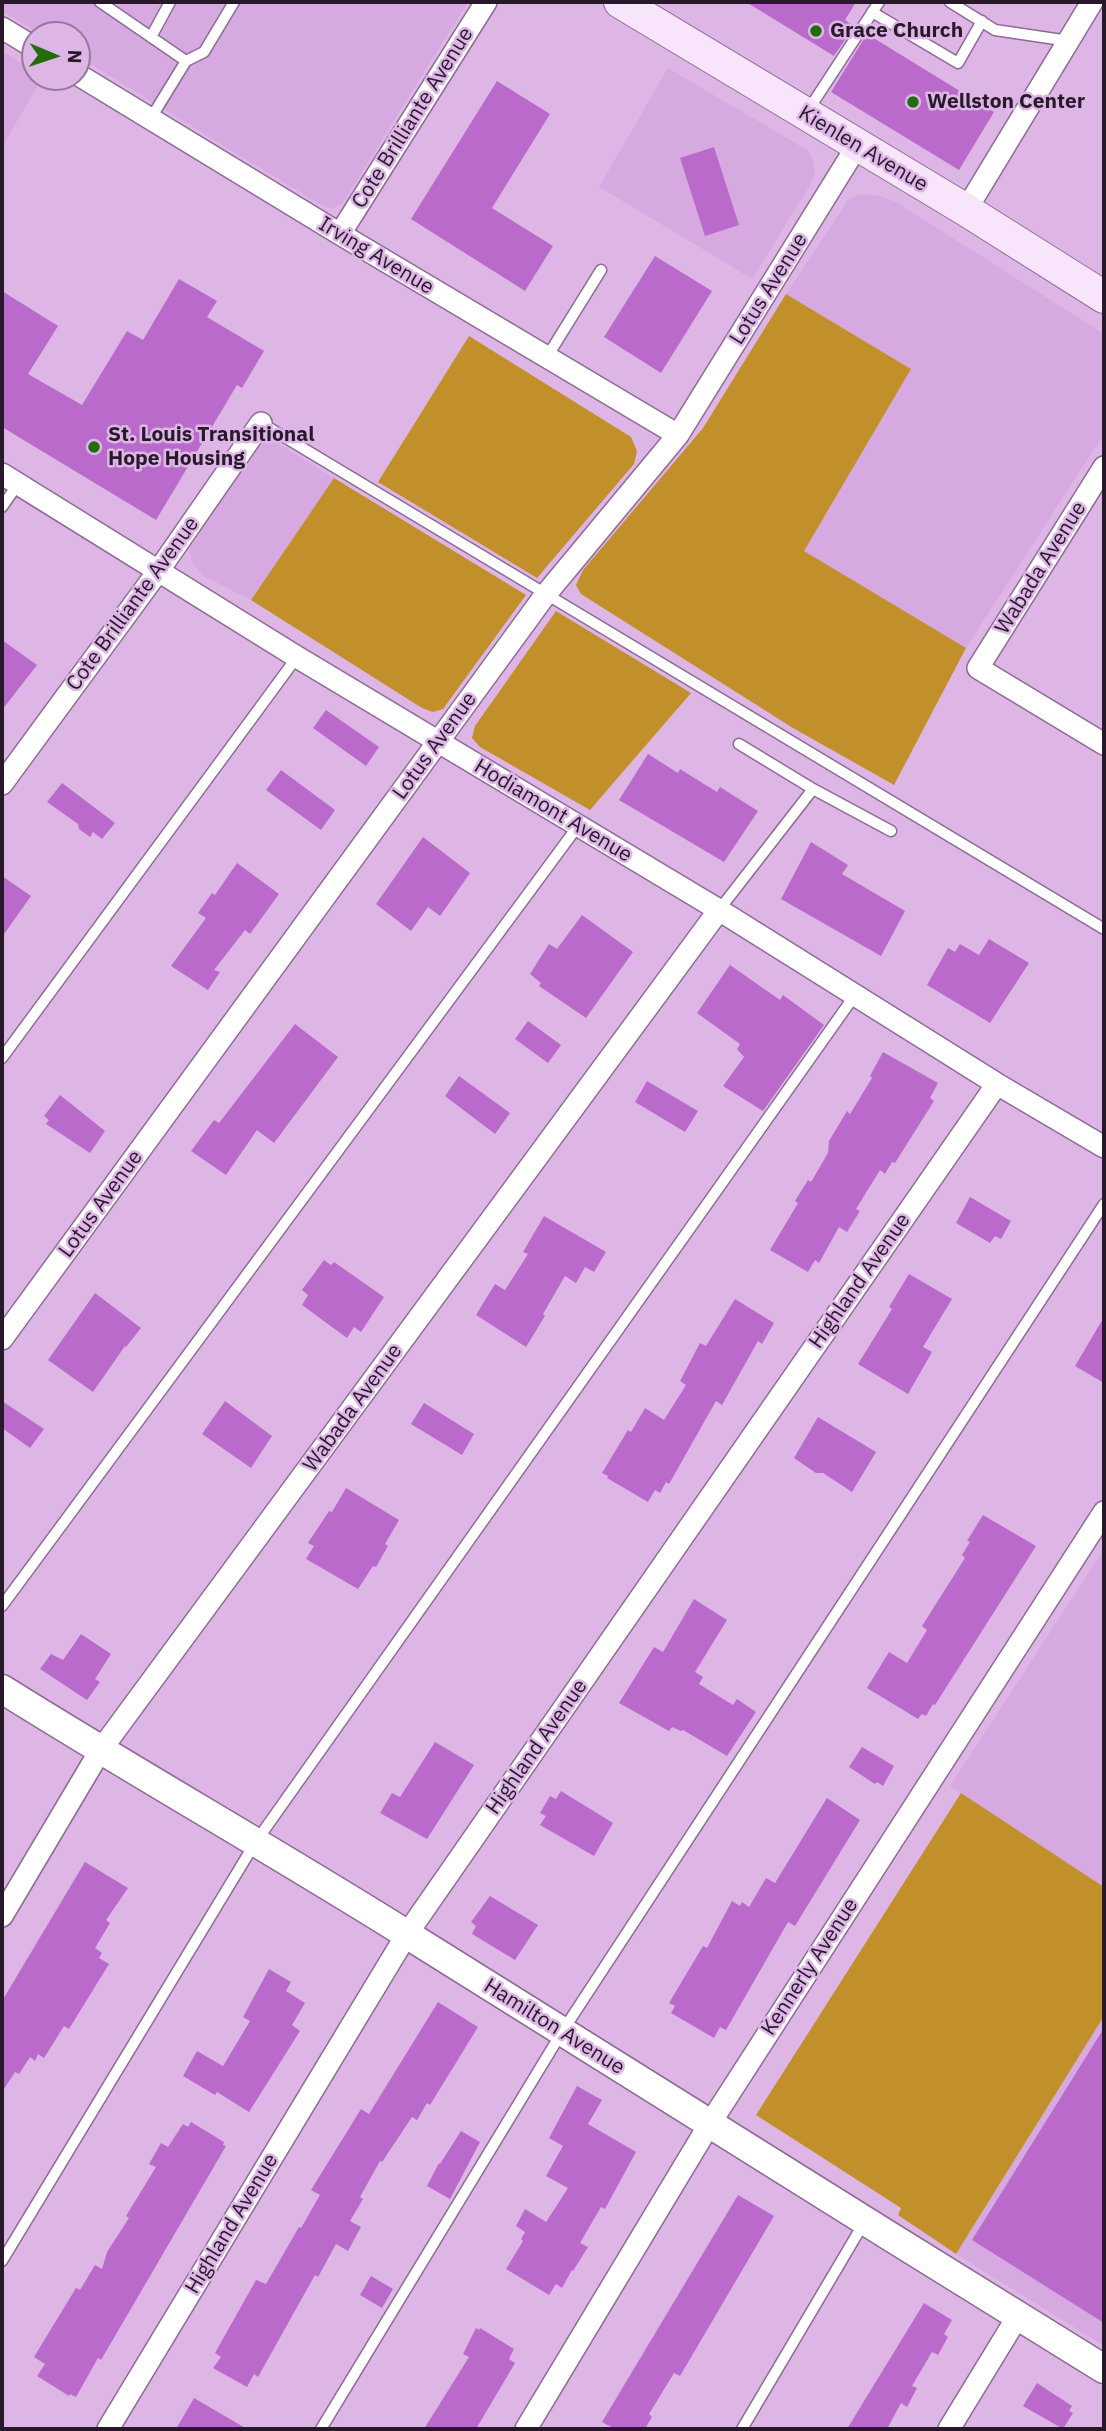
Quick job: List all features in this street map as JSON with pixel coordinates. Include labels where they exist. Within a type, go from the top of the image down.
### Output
[{"type":"main road","name":"Kienlen Avenue","points":[[639,6],[857,146],[1104,297]]},
{"type":"street","name":"Cote Brilliante Avenue","points":[[340,234],[486,2]]},
{"type":"street","points":[[965,210],[1093,2]]},
{"type":"street","points":[[2,28],[21,40]]},
{"type":"street","name":"Irving Avenue","points":[[91,82],[678,435]]},
{"type":"street","name":"Lotus Avenue","points":[[2,1339],[546,594],[678,435],[857,146]]},
{"type":"street","name":"Cote Brilliante Avenue","points":[[2,783],[159,570],[261,423]]},
{"type":"street","name":"Wabada Avenue","points":[[1104,467],[978,668],[1104,744]]},
{"type":"street","name":"Hodiamont Avenue","points":[[10,479],[297,657],[719,910],[997,1084],[1104,1147]]},
{"type":"street","name":"Wabada Avenue","points":[[2,1916],[100,1751],[719,910]]},
{"type":"street","name":"Highland Avenue","points":[[108,2429],[407,1934],[997,1084]]},
{"type":"street","name":"Kennerly Avenue","points":[[526,2429],[709,2124],[1104,1512]]},
{"type":"street","name":"Hamilton Avenue","points":[[2,1689],[100,1751],[407,1934],[1104,2369]]},
{"type":"street","points":[[949,2429],[1018,2316]]},
{"type":"lane","points":[[100,2],[187,61]]},
{"type":"lane","points":[[151,37],[170,2]]},
{"type":"lane","points":[[150,118],[187,61],[204,52],[234,2]]},
{"type":"lane","points":[[950,2],[995,30],[1069,41]]},
{"type":"lane","points":[[806,114],[876,7],[958,63],[982,21]]},
{"type":"lane","points":[[547,357],[601,270]]},
{"type":"lane","points":[[261,423],[1104,929]]},
{"type":"lane","points":[[2,507],[10,479]]},
{"type":"lane","points":[[2,1058],[297,657]]},
{"type":"lane","points":[[739,744],[813,789],[891,831]]},
{"type":"lane","points":[[719,910],[813,789]]},
{"type":"lane","points":[[2,1606],[578,826]]},
{"type":"lane","points":[[2,2261],[255,1843],[855,995]]},
{"type":"lane","points":[[321,2429],[562,2032],[1104,1204]]},
{"type":"lane","points":[[742,2429],[865,2221]]},
{"type":"shaded area","points":[[2,2],[468,2],[342,204],[332,209],[319,204],[91,65],[91,21],[21,22],[2,11]]},
{"type":"shaded area","points":[[2,51],[21,63],[21,91],[35,91],[2,147]]},
{"type":"shaded area","points":[[668,68],[807,150],[813,160],[815,175],[809,187],[752,279],[599,187]]},
{"type":"shaded area","points":[[861,194],[881,196],[896,202],[1104,334],[1104,434],[966,648],[803,551],[911,369],[786,294],[848,200]]},
{"type":"shaded area","points":[[786,294],[911,369],[804,551],[966,648],[894,785],[793,728],[581,594],[576,585],[583,570],[703,428]]},
{"type":"shaded area","points":[[469,336],[631,437],[637,451],[634,464],[537,578],[378,482]]},
{"type":"shaded area","points":[[264,435],[334,478],[251,600],[204,576],[192,563],[189,549]]},
{"type":"shaded area","points":[[334,478],[526,595],[443,709],[433,712],[422,708],[251,600]]},
{"type":"shaded area","points":[[556,611],[691,693],[590,810],[480,747],[472,738],[475,726]]},
{"type":"shaded area","points":[[1104,1549],[1104,1887],[950,1786]]},
{"type":"shaded area","points":[[961,1793],[1104,1887],[1104,2016],[956,2254],[898,2215],[901,2208],[756,2115]]},
{"type":"shaded area","points":[[1104,2016],[1104,2346],[956,2254]]},
{"type":"building","name":"Grace Church","points":[[746,2],[856,2],[845,20],[854,26],[834,56]]},
{"type":"building","name":"Wellston Center","points":[[867,34],[994,112],[959,170],[831,92]]},
{"type":"building","points":[[497,81],[550,114],[492,208],[553,246],[525,291],[411,219]]},
{"type":"building","points":[[714,147],[739,225],[705,236],[680,158]]},
{"type":"building","points":[[655,256],[712,291],[661,373],[604,337]]},
{"type":"building","points":[[179,279],[217,301],[207,317],[264,351],[242,388],[237,385],[156,520],[2,427],[2,291],[58,326],[28,374],[82,405],[127,331],[143,340]]},
{"type":"building","points":[[2,640],[37,665],[2,710]]},
{"type":"building","points":[[326,710],[379,747],[366,766],[313,728]]},
{"type":"building","points":[[648,754],[678,773],[680,769],[717,792],[720,787],[758,811],[724,862],[619,800]]},
{"type":"building","points":[[281,770],[335,810],[321,830],[266,790]]},
{"type":"building","points":[[62,783],[115,823],[102,839],[93,832],[90,837],[79,829],[78,824],[47,802]]},
{"type":"building","points":[[423,837],[470,873],[440,916],[428,907],[411,931],[376,904]]},
{"type":"building","points":[[811,842],[848,865],[842,874],[905,911],[881,956],[781,899]]},
{"type":"building","points":[[237,863],[279,894],[250,934],[245,930],[214,970],[220,972],[208,990],[171,966],[206,918],[198,913],[212,893],[215,895]]},
{"type":"building","points":[[2,876],[31,896],[2,937]]},
{"type":"building","points":[[582,915],[633,952],[586,1018],[539,986],[541,983],[530,974],[549,944],[557,949]]},
{"type":"building","points":[[989,939],[1029,963],[990,1023],[927,985],[948,948],[955,952],[960,944],[979,955]]},
{"type":"building","points":[[730,965],[780,1000],[783,995],[824,1025],[763,1111],[723,1086],[744,1057],[737,1049],[740,1044],[697,1013]]},
{"type":"building","points":[[528,1021],[561,1045],[548,1063],[515,1039]]},
{"type":"building","points":[[295,1024],[338,1057],[274,1143],[257,1130],[226,1175],[191,1151],[214,1120],[219,1123]]},
{"type":"building","points":[[883,1052],[938,1083],[930,1098],[934,1101],[895,1163],[892,1162],[885,1174],[880,1170],[856,1209],[860,1211],[847,1232],[839,1227],[819,1263],[815,1260],[808,1272],[770,1250],[798,1203],[795,1201],[808,1180],[811,1182],[828,1153],[829,1141],[847,1111],[850,1114],[872,1078],[870,1076]]},
{"type":"building","points":[[459,1076],[510,1113],[495,1134],[445,1096]]},
{"type":"building","points":[[647,1081],[698,1111],[685,1132],[635,1102]]},
{"type":"building","points":[[60,1095],[105,1131],[90,1153],[46,1124],[49,1120],[44,1116]]},
{"type":"building","points":[[970,1197],[1011,1221],[1001,1239],[995,1236],[990,1243],[956,1223]]},
{"type":"building","points":[[544,1216],[606,1252],[594,1272],[585,1267],[576,1283],[565,1276],[526,1347],[476,1315],[495,1284],[505,1290],[528,1254],[523,1252]]},
{"type":"building","points":[[324,1260],[331,1265],[334,1262],[384,1297],[361,1332],[354,1327],[347,1338],[302,1305],[308,1295],[302,1290]]},
{"type":"building","points":[[909,1274],[952,1299],[923,1347],[932,1352],[908,1394],[858,1364],[892,1309],[889,1307]]},
{"type":"building","points":[[95,1293],[141,1328],[93,1392],[48,1360]]},
{"type":"building","points":[[735,1299],[774,1323],[762,1344],[758,1341],[722,1405],[716,1401],[669,1484],[666,1482],[660,1493],[655,1490],[648,1502],[602,1473],[645,1408],[664,1420],[686,1385],[680,1381],[700,1343],[706,1346]]},
{"type":"building","points":[[1104,1317],[1104,1383],[1075,1366]]},
{"type":"building","points":[[2,1401],[44,1429],[30,1448],[2,1428]]},
{"type":"building","points":[[225,1401],[272,1436],[251,1468],[202,1434]]},
{"type":"building","points":[[424,1403],[474,1434],[462,1455],[411,1424]]},
{"type":"building","points":[[818,1417],[876,1452],[852,1492],[794,1458]]},
{"type":"building","points":[[346,1488],[399,1520],[376,1567],[373,1566],[358,1589],[306,1559],[314,1546],[308,1543],[329,1511],[332,1512]]},
{"type":"building","points":[[983,1515],[1036,1546],[935,1705],[933,1704],[926,1716],[922,1714],[918,1719],[867,1688],[889,1652],[907,1663],[927,1630],[922,1626],[965,1558],[962,1555],[970,1542],[967,1541]]},
{"type":"building","points":[[694,1599],[727,1620],[695,1672],[703,1677],[699,1684],[733,1705],[737,1699],[756,1712],[727,1756],[683,1730],[672,1727],[669,1731],[619,1703],[654,1647],[663,1652]]},
{"type":"building","points":[[81,1634],[111,1654],[95,1679],[100,1682],[87,1700],[40,1669],[51,1654],[63,1660]]},
{"type":"building","points":[[435,1742],[474,1765],[427,1839],[380,1813],[392,1793],[400,1797]]},
{"type":"building","points":[[862,1747],[894,1766],[883,1786],[877,1782],[875,1784],[849,1767]]},
{"type":"building","points":[[561,1791],[613,1823],[594,1856],[540,1825],[546,1816],[540,1813],[550,1796],[556,1799]]},
{"type":"building","points":[[827,1798],[860,1820],[795,1926],[788,1922],[726,2030],[720,2027],[714,2038],[671,2013],[675,2006],[669,2003],[703,1946],[707,1948],[732,1901],[740,1906],[742,1902],[749,1907],[766,1878],[775,1883]]},
{"type":"building","points":[[85,1862],[128,1888],[106,1920],[110,1923],[95,1948],[102,1953],[99,1958],[109,1964],[69,2029],[64,2026],[44,2058],[38,2054],[35,2061],[30,2057],[19,2074],[15,2072],[2,2092],[2,2001]]},
{"type":"building","points":[[490,1896],[538,1925],[515,1960],[472,1934],[476,1926],[471,1922]]},
{"type":"building","points":[[269,1969],[291,1982],[286,1991],[305,2003],[292,2025],[300,2031],[249,2112],[217,2092],[215,2095],[183,2076],[197,2051],[223,2066],[250,2021],[243,2017]]},
{"type":"building","points":[[438,2002],[478,2027],[430,2105],[427,2103],[417,2120],[412,2117],[382,2162],[380,2161],[350,2221],[361,2227],[348,2251],[336,2244],[318,2277],[315,2275],[258,2377],[254,2374],[247,2387],[213,2368],[221,2357],[215,2353],[256,2280],[266,2284],[299,2227],[301,2228],[320,2195],[311,2190],[361,2109],[369,2114]]},
{"type":"building","points":[[1104,2028],[1104,2323],[972,2240]]},
{"type":"building","points":[[577,2086],[602,2100],[588,2124],[636,2152],[605,2209],[601,2207],[580,2243],[588,2247],[562,2288],[556,2284],[549,2295],[506,2269],[523,2241],[521,2239],[525,2232],[516,2226],[525,2209],[546,2222],[568,2188],[546,2176],[563,2146],[549,2138]]},
{"type":"building","points":[[191,2122],[224,2142],[223,2145],[226,2146],[101,2360],[98,2358],[76,2397],[70,2394],[69,2396],[37,2376],[45,2364],[34,2357],[76,2288],[80,2290],[95,2265],[102,2269],[107,2252],[129,2218],[126,2216],[156,2167],[149,2164],[161,2143],[168,2147],[183,2124],[188,2127]]},
{"type":"building","points":[[461,2131],[480,2142],[450,2199],[427,2186]]},
{"type":"building","points":[[738,2195],[774,2216],[680,2376],[674,2373],[649,2414],[652,2417],[645,2429],[615,2429],[602,2422]]},
{"type":"building","points":[[371,2276],[393,2289],[382,2308],[360,2295]]},
{"type":"building","points":[[924,2303],[952,2320],[944,2334],[948,2337],[938,2355],[932,2352],[912,2386],[917,2388],[907,2407],[901,2403],[887,2429],[847,2429]]},
{"type":"building","points":[[476,2328],[514,2349],[509,2359],[515,2363],[476,2429],[424,2429],[469,2357],[463,2354]]},
{"type":"building","points":[[1037,2383],[1072,2406],[1069,2411],[1073,2413],[1063,2429],[1023,2406]]},
{"type":"building","points":[[194,2398],[247,2429],[176,2429]]},
{"type":"place","name":"Grace Church","points":[[816,31]]},
{"type":"place","name":"Wellston Center","points":[[913,102]]},
{"type":"place","name":"St. Louis Transitional Hope Housing","points":[[94,447]]}]
